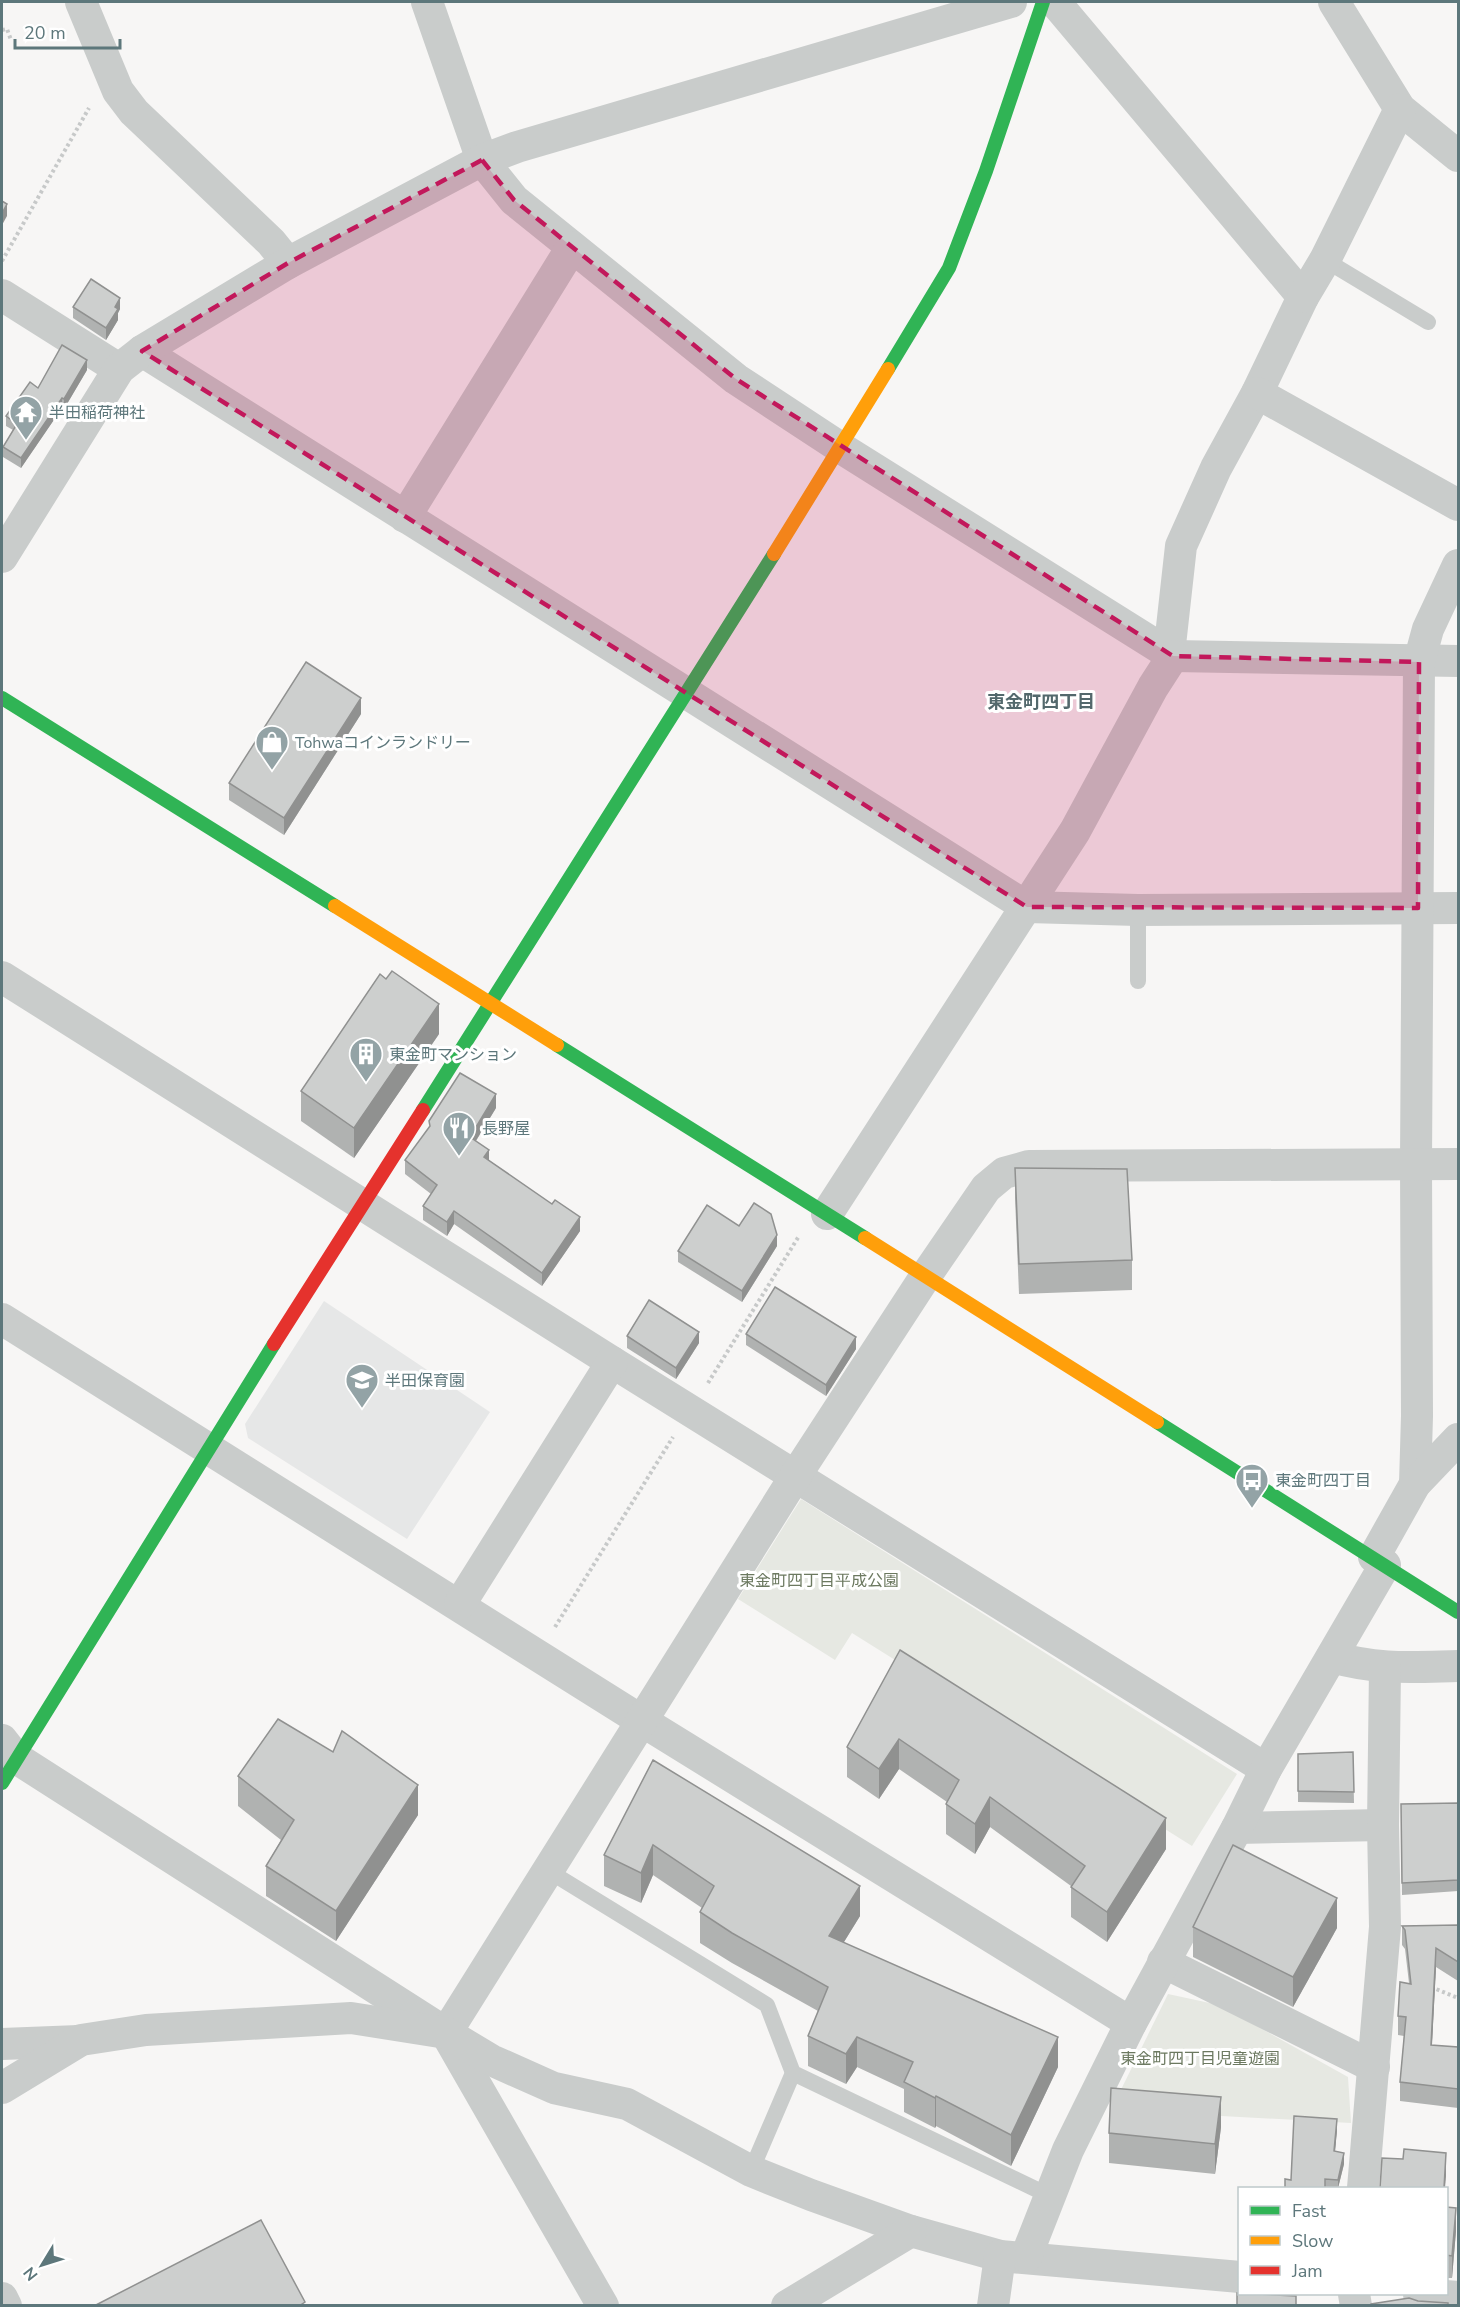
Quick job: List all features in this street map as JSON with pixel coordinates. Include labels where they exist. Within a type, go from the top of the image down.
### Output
[{"type":"street","points":[[81,2],[118,92],[134,112],[271,242],[288,263]]},
{"type":"street","points":[[427,2],[482,160],[514,200],[736,379],[841,448],[1171,655],[1419,662],[1458,661]]},
{"type":"street","points":[[2,557],[131,360],[288,263],[482,160],[517,147],[1011,2]]},
{"type":"street","points":[[1043,2],[986,171],[949,268],[841,448],[490,1005],[6,1760],[491,2060],[554,2088],[627,2104],[751,2171],[911,2231],[1013,2256],[1238,2277]]},
{"type":"street","points":[[1055,2],[1303,297]]},
{"type":"street","points":[[1334,2],[1400,109],[1458,156]]},
{"type":"street","points":[[827,1214],[1076,831],[1171,655],[1181,546],[1216,468],[1257,393],[1303,297],[1325,260],[1400,109]]},
{"type":"street","points":[[405,517],[572,247]]},
{"type":"street","points":[[2,295],[131,360],[405,517],[1026,907],[1138,910],[1458,908]]},
{"type":"street","points":[[1257,393],[1458,505]]},
{"type":"street","points":[[1415,1484],[1419,662],[1428,629],[1458,565]]},
{"type":"street","points":[[2,698],[1458,1612]]},
{"type":"street","points":[[2,977],[612,1362],[1266,1769]]},
{"type":"street","points":[[446,2032],[796,1475],[986,1188],[1005,1173],[1029,1166],[1458,1164]]},
{"type":"street","points":[[2,1319],[460,1604],[642,1721],[1131,2023]]},
{"type":"street","points":[[460,1604],[612,1362]]},
{"type":"street","points":[[993,2306],[1013,2256],[1050,2196],[1068,2150],[1131,2023],[1237,1828],[1266,1769],[1332,1657],[1415,1484],[1458,1439]]},
{"type":"street","points":[[1332,1657],[1356,1664],[1384,1668],[1458,1666]]},
{"type":"street","points":[[1363,2187],[1385,1927],[1384,1668]]},
{"type":"street","points":[[1237,1828],[1383,1826]]},
{"type":"street","points":[[1385,1927],[1416,1927]]},
{"type":"street","points":[[1163,1962],[1374,2067]]},
{"type":"street","points":[[2,2044],[81,2040],[147,2030],[351,2018],[446,2032]]},
{"type":"street","points":[[446,2032],[603,2306]]},
{"type":"street","points":[[2,2088],[81,2040]]},
{"type":"street","points":[[787,2306],[911,2231]]},
{"type":"street","points":[[1432,2295],[1458,2297]]},
{"type":"street","points":[[2,2298],[6,2306]]},
{"type":"lane","points":[[1325,260],[1428,322]]},
{"type":"lane","points":[[1138,910],[1138,981]]},
{"type":"lane","points":[[547,1870],[767,2005],[793,2073],[1050,2196]]},
{"type":"lane","points":[[751,2171],[793,2073]]},
{"type":"path","points":[[2,30],[7,29],[11,40]]},
{"type":"path","points":[[2,261],[110,71]]},
{"type":"path","points":[[1380,1982],[1422,1983],[1458,1998]]},
{"type":"highlighted area","points":[[482,160],[514,200],[736,379],[1173,656],[1419,662],[1418,908],[1027,907],[142,351],[288,263]]},
{"type":"shaded area","points":[[324,1301],[490,1412],[407,1539],[248,1438],[245,1424]]},
{"type":"green space","name":"東金町四丁目平成公園","points":[[801,1499],[1237,1774],[1192,1846],[852,1633],[835,1660],[738,1599]]},
{"type":"green space","name":"東金町四丁目児童遊園","points":[[1168,1994],[1219,2005],[1348,2077],[1351,2123],[1111,2110]]},
{"type":"building","points":[[2,201],[7,204],[2,213]]},
{"type":"building","points":[[91,279],[120,298],[115,307],[118,309],[106,328],[73,307]]},
{"type":"building","points":[[62,345],[87,360],[64,399],[62,398],[21,458],[3,447],[17,424],[6,416],[30,382],[38,388]]},
{"type":"building","points":[[306,662],[361,698],[284,818],[229,783]]},
{"type":"building","name":"東金町マンション","points":[[392,971],[439,1004],[354,1128],[301,1091],[380,974],[386,979]]},
{"type":"building","points":[[460,1073],[496,1094],[470,1137],[489,1150],[484,1157],[552,1204],[555,1200],[580,1217],[542,1273],[454,1211],[447,1222],[423,1206],[437,1185],[405,1160],[430,1126],[429,1121]]},
{"type":"building","points":[[1015,1168],[1127,1169],[1132,1260],[1019,1264]]},
{"type":"building","points":[[754,1203],[771,1214],[777,1235],[742,1291],[678,1251],[707,1205],[739,1226]]},
{"type":"building","points":[[775,1287],[856,1337],[826,1385],[746,1334]]},
{"type":"building","points":[[649,1300],[699,1332],[676,1368],[627,1336]]},
{"type":"building","points":[[900,1650],[1166,1818],[1107,1912],[1071,1887],[1085,1866],[990,1797],[975,1824],[946,1804],[959,1780],[899,1739],[879,1769],[847,1747]]},
{"type":"building","points":[[278,1719],[333,1752],[342,1731],[418,1785],[336,1911],[266,1866],[294,1820],[238,1776]]},
{"type":"building","points":[[1353,1752],[1354,1792],[1298,1791],[1298,1754]]},
{"type":"building","points":[[653,1760],[860,1886],[829,1936],[1058,2037],[1011,2135],[904,2082],[913,2062],[857,2037],[846,2054],[808,2036],[828,1987],[732,1933],[700,1912],[714,1886],[653,1845],[641,1873],[604,1855]]},
{"type":"building","points":[[1458,1803],[1458,1880],[1402,1883],[1401,1804]]},
{"type":"building","points":[[1233,1845],[1337,1898],[1293,1977],[1193,1927]]},
{"type":"building","points":[[1458,1925],[1458,1962],[1436,1948],[1431,2045],[1458,2047],[1458,2089],[1400,2082],[1406,2017],[1398,2016],[1400,1982],[1411,1984],[1405,1930],[1402,1926]]},
{"type":"building","points":[[1111,2088],[1221,2097],[1215,2144],[1109,2133]]},
{"type":"building","points":[[1294,2116],[1337,2119],[1334,2151],[1344,2153],[1338,2180],[1325,2179],[1325,2187],[1285,2187],[1285,2179],[1291,2180]]},
{"type":"building","points":[[1404,2149],[1446,2153],[1444,2187],[1380,2187],[1382,2158],[1403,2159]]},
{"type":"building","points":[[1448,2207],[1456,2208],[1452,2256],[1448,2255]]},
{"type":"building","points":[[261,2220],[305,2302],[299,2306],[94,2306]]},
{"type":"building","points":[[1237,2293],[1238,2295],[1296,2296],[1296,2306],[1237,2306]]},
{"type":"building","points":[[1409,2298],[1418,2301],[1448,2303],[1448,2306],[1370,2306],[1371,2304]]},
{"type":"traffic: fast","points":[[888,369],[949,268],[986,171],[1043,2]]},
{"type":"traffic: fast","points":[[423,1110],[774,554]]},
{"type":"traffic: fast","points":[[2,698],[335,906]]},
{"type":"traffic: fast","points":[[557,1045],[865,1238]]},
{"type":"traffic: fast","points":[[2,1783],[274,1344]]},
{"type":"traffic: fast","points":[[1157,1422],[1458,1612]]},
{"type":"traffic: slow","points":[[774,554],[888,369]]},
{"type":"traffic: slow","points":[[335,906],[557,1045]]},
{"type":"traffic: slow","points":[[865,1238],[1157,1422]]},
{"type":"traffic: jam","points":[[274,1344],[423,1110]]},
{"type":"place","name":"半田稲荷神社","points":[[26,441]]},
{"type":"place","name":"Tohwaコインランドリー","points":[[272,771]]},
{"type":"place","name":"東金町マンション","points":[[366,1083]]},
{"type":"place","name":"長野屋","points":[[459,1157]]},
{"type":"place","name":"半田保育園","points":[[362,1409]]},
{"type":"place","name":"東金町四丁目","points":[[1252,1509]]},
{"type":"district","name":"東金町四丁目","points":[[1041,702]]}]
